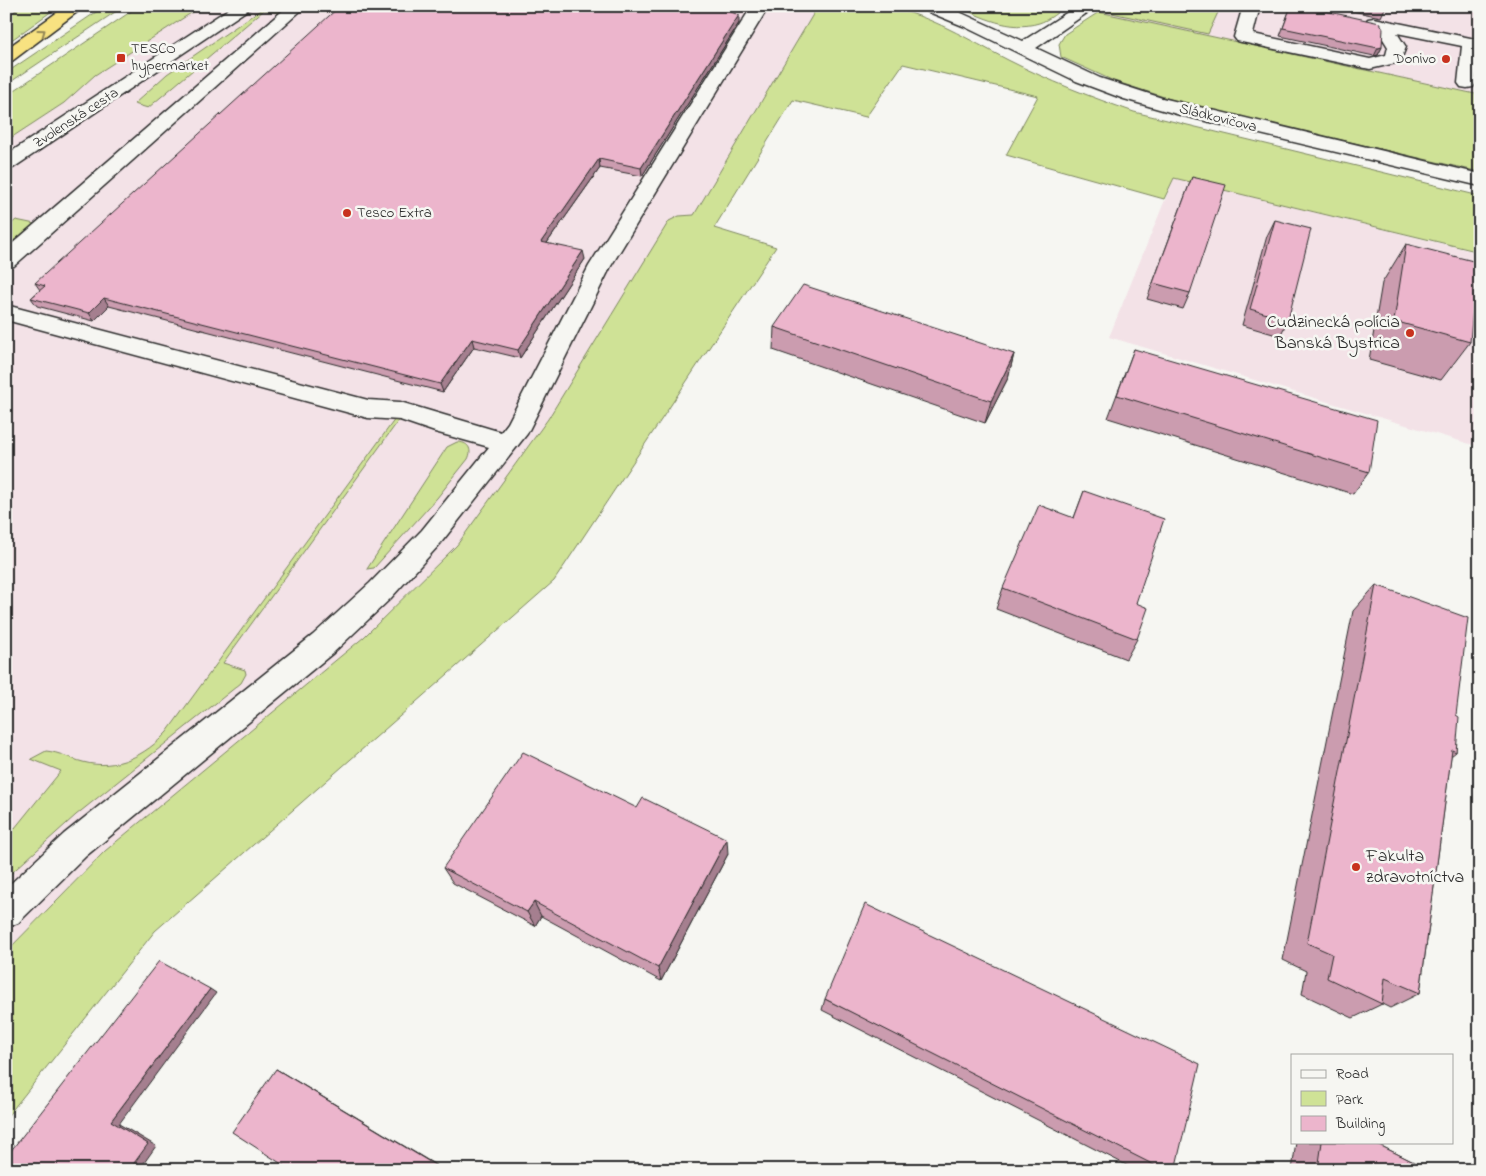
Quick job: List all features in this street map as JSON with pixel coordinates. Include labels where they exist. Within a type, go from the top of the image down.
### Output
[{"type":"highway","points":[[6,57],[77,6]]},
{"type":"street","name":"Zvolenská cesta","points":[[6,164],[246,6]]},
{"type":"street","points":[[6,261],[298,6]]},
{"type":"street","points":[[6,911],[75,845],[337,631],[380,591],[431,537],[507,443],[527,414],[600,266],[761,6]]},
{"type":"street","name":"Sládkovičova","points":[[930,6],[968,21],[1084,78],[1156,102],[1480,180]]},
{"type":"street","points":[[1022,49],[1089,6]]},
{"type":"street","points":[[1252,6],[1243,36],[1295,40],[1324,46],[1370,64],[1394,58],[1397,47],[1383,25]]},
{"type":"street","points":[[1358,20],[1475,44],[1472,81]]},
{"type":"street","points":[[6,312],[368,409],[400,411],[444,426],[507,443]]},
{"type":"shaded area","points":[[202,6],[818,6],[694,215],[679,216],[548,419],[457,545],[364,637],[105,851],[6,952],[6,141],[64,103],[95,75]]},
{"type":"shaded area","points":[[1075,6],[1480,6],[1480,95],[1099,12]]},
{"type":"shaded area","points":[[1174,178],[1480,253],[1480,447],[1109,337]]},
{"type":"green space","points":[[871,5],[903,11],[949,29],[1023,68],[1055,82],[1134,112],[1480,196],[1480,252],[1174,178],[1164,199],[1006,155],[1038,96],[903,64],[866,117],[793,100],[714,228],[776,247],[554,581],[155,931],[6,1118],[6,952],[105,851],[364,637],[457,545],[548,419],[669,221],[679,216],[694,215],[818,6]]},
{"type":"green space","points":[[22,6],[59,6],[6,44],[6,17]]},
{"type":"green space","points":[[105,6],[124,6],[6,85],[6,73]]},
{"type":"green space","points":[[139,6],[202,6],[95,75],[64,103],[6,141],[6,96]]},
{"type":"green space","points":[[266,6],[286,6],[280,13],[264,10],[148,108],[134,104],[167,74]]},
{"type":"green space","points":[[956,6],[1066,6],[1043,22],[1017,26],[996,22]]},
{"type":"green space","points":[[1111,6],[1221,6],[1208,34],[1103,11]]},
{"type":"green space","points":[[1099,12],[1480,95],[1480,172],[1189,105],[1114,81],[1061,57],[1059,44],[1065,34]]},
{"type":"green space","points":[[16,220],[35,224],[6,248],[6,228]]},
{"type":"green space","points":[[395,419],[399,420],[223,663],[245,670],[246,674],[241,683],[76,815],[6,878],[6,839],[61,771],[31,759],[46,751],[95,764],[119,763],[140,754],[159,740],[167,732]]},
{"type":"green space","points":[[457,442],[464,443],[470,449],[468,459],[437,498],[374,568],[367,569],[447,447]]},
{"type":"building","name":"Tesco Extra","points":[[340,6],[715,6],[739,15],[641,168],[599,159],[541,242],[583,251],[518,350],[472,339],[440,384],[104,298],[89,313],[31,298],[45,286],[35,283]]},
{"type":"building","points":[[1291,6],[1302,6],[1380,23],[1383,28],[1382,47],[1378,48],[1283,28]]},
{"type":"building","points":[[1192,177],[1226,185],[1190,293],[1153,283]]},
{"type":"building","points":[[1275,220],[1311,229],[1288,320],[1250,309]]},
{"type":"building","points":[[1406,244],[1477,262],[1470,342],[1394,321]]},
{"type":"building","points":[[803,285],[1014,354],[991,401],[774,327]]},
{"type":"building","points":[[1134,349],[1377,420],[1369,472],[1117,395]]},
{"type":"building","points":[[1084,491],[1164,519],[1136,603],[1148,608],[1137,639],[1003,588],[1039,505],[1074,518]]},
{"type":"building","name":"Fakulta zdravotníctva","points":[[1376,585],[1468,618],[1456,715],[1459,717],[1456,752],[1452,750],[1420,993],[1385,978],[1382,1004],[1327,978],[1332,954],[1307,943]]},
{"type":"building","points":[[523,752],[637,808],[643,798],[727,839],[658,968],[534,902],[527,912],[443,868]]},
{"type":"building","points":[[865,904],[1200,1064],[1175,1170],[1164,1170],[825,999]]},
{"type":"building","points":[[159,961],[210,989],[111,1121],[148,1144],[129,1170],[6,1170],[6,1157]]},
{"type":"building","points":[[276,1069],[443,1170],[291,1170],[232,1132]]},
{"type":"building","points":[[1322,1144],[1377,1144],[1430,1170],[1318,1170]]},
{"type":"place","name":"TESCO hypermarket","points":[[121,58]]},
{"type":"place","name":"Donivo","points":[[1446,59]]},
{"type":"place","name":"Tesco Extra","points":[[347,213]]},
{"type":"place","name":"Cudzinecká polícia Banská Bystrica","points":[[1410,333]]},
{"type":"place","name":"Fakulta zdravotníctva","points":[[1356,867]]}]
